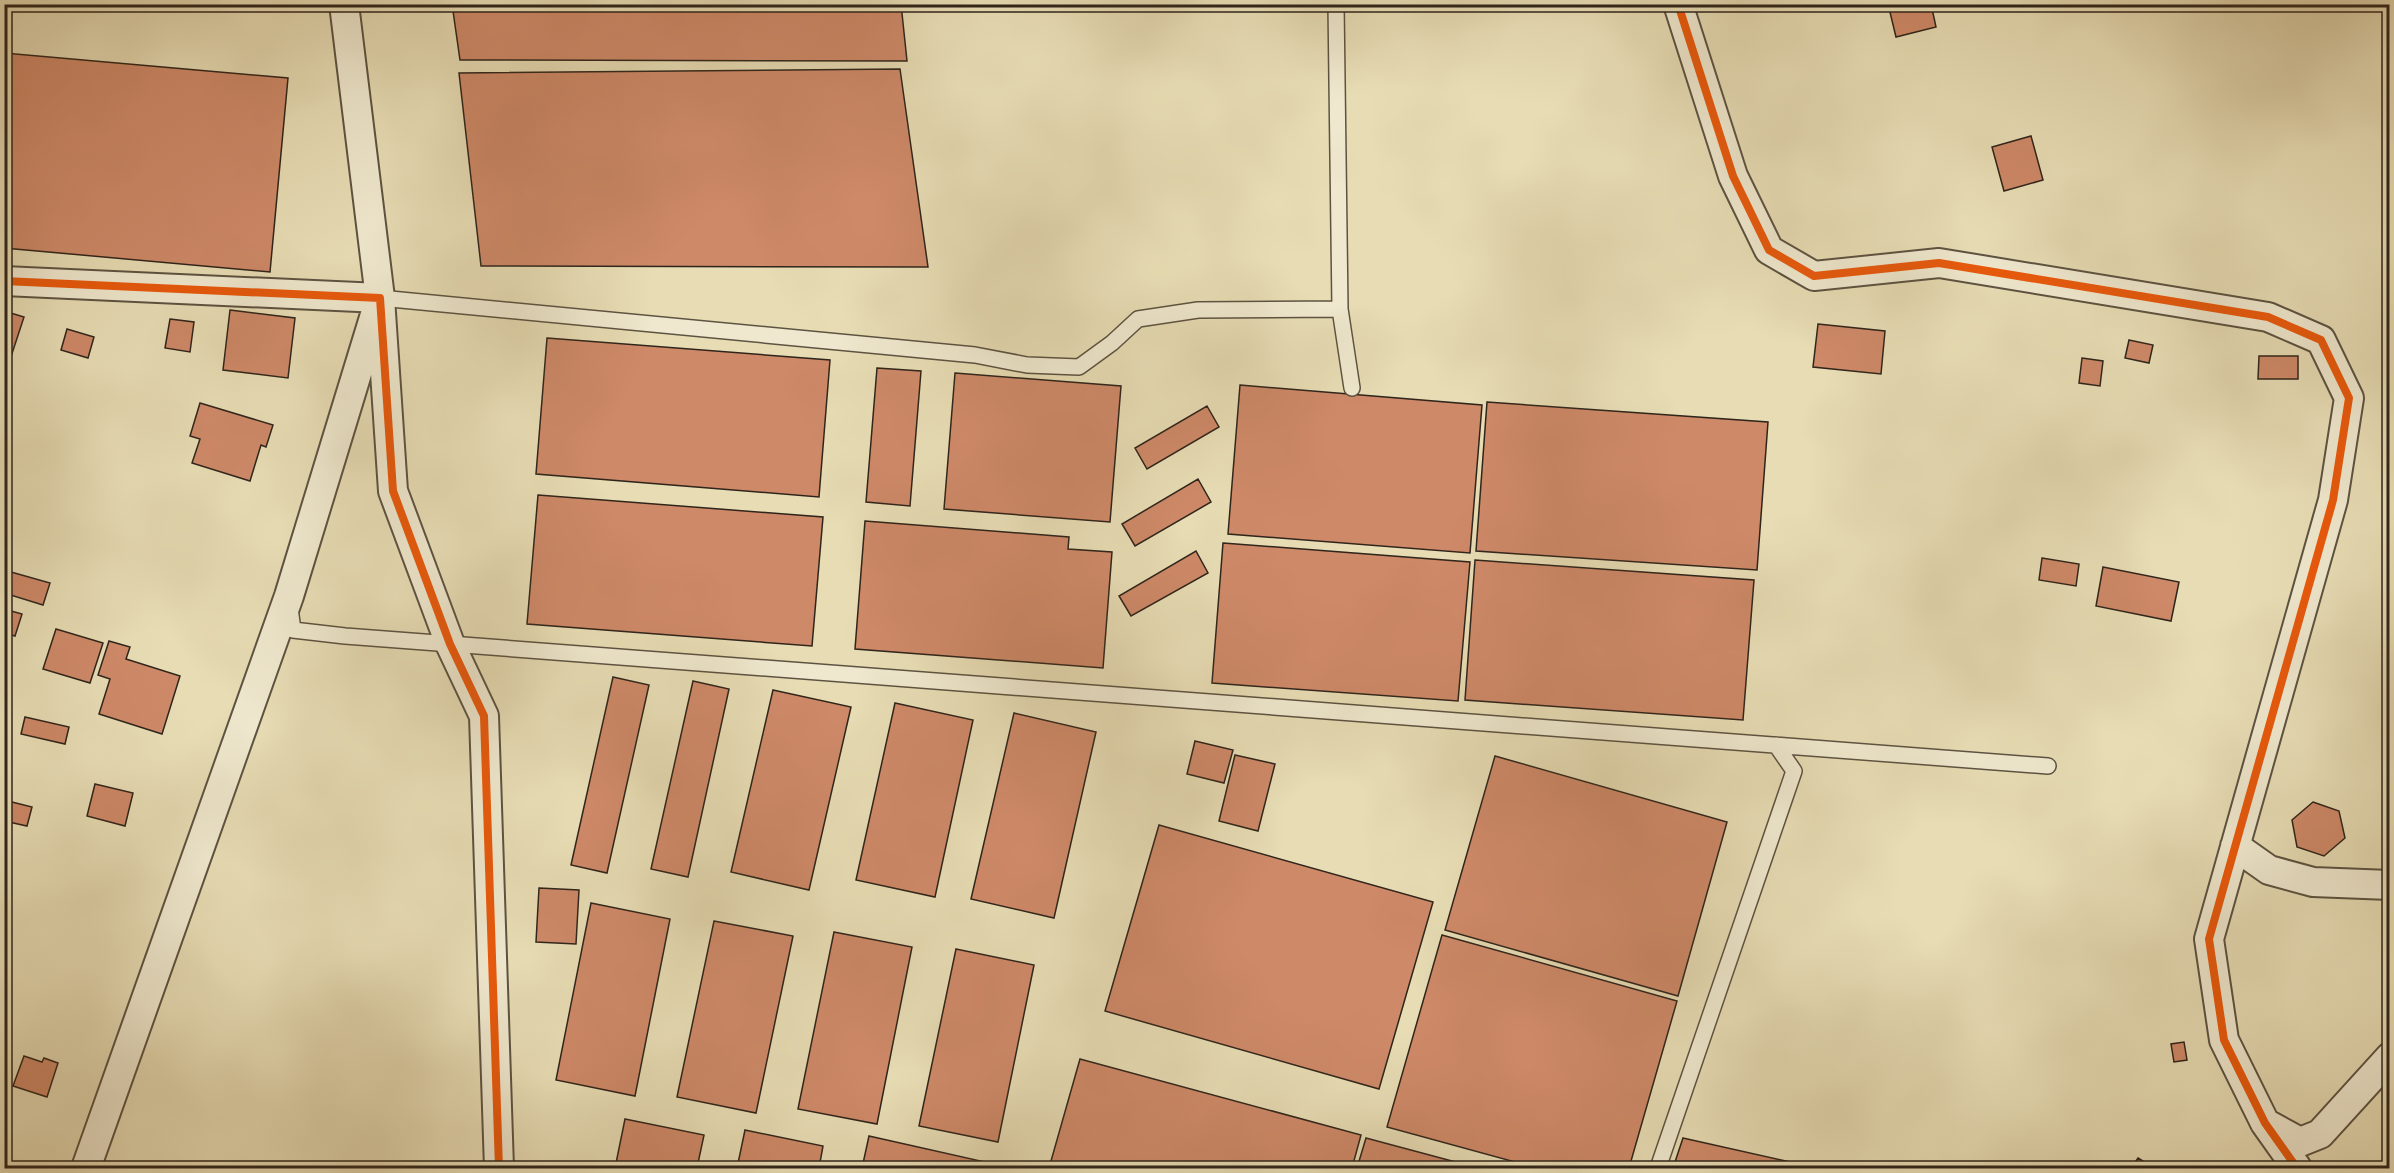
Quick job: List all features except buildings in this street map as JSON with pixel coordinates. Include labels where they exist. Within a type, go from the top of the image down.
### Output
[{"type":"street","points":[[344,4],[380,298],[393,491],[450,644],[484,716],[499,1168]]},
{"type":"street","points":[[1678,4],[1733,176],[1764,240],[1769,250],[1814,276],[1940,262],[2268,317],[2321,340],[2349,398],[2332,500],[2209,939],[2224,1040],[2265,1123],[2297,1168]]},
{"type":"street","points":[[4,281],[380,298]]},
{"type":"street","points":[[86,1168],[289,596],[380,298]]},
{"type":"street","points":[[2235,846],[2269,870],[2313,882],[2390,885]]},
{"type":"street","points":[[2265,1123],[2300,1142],[2320,1134],[2390,1057]]},
{"type":"lane","points":[[1336,4],[1340,309],[1352,388]]},
{"type":"lane","points":[[380,298],[975,355],[1028,365],[1079,367],[1112,343],[1138,319],[1198,310],[1340,309]]},
{"type":"lane","points":[[289,596],[293,630],[450,644],[2048,766]]},
{"type":"lane","points":[[1658,1168],[1794,771],[1776,745]]},
{"type":"cycle path","points":[[1678,4],[1733,176],[1769,250],[1814,276],[1939,263],[2268,317],[2321,340],[2349,398],[2333,500],[2209,939],[2224,1040],[2265,1123],[2297,1168]]},
{"type":"cycle path","points":[[4,281],[380,298],[393,491],[450,644],[484,716],[499,1168]]}]
